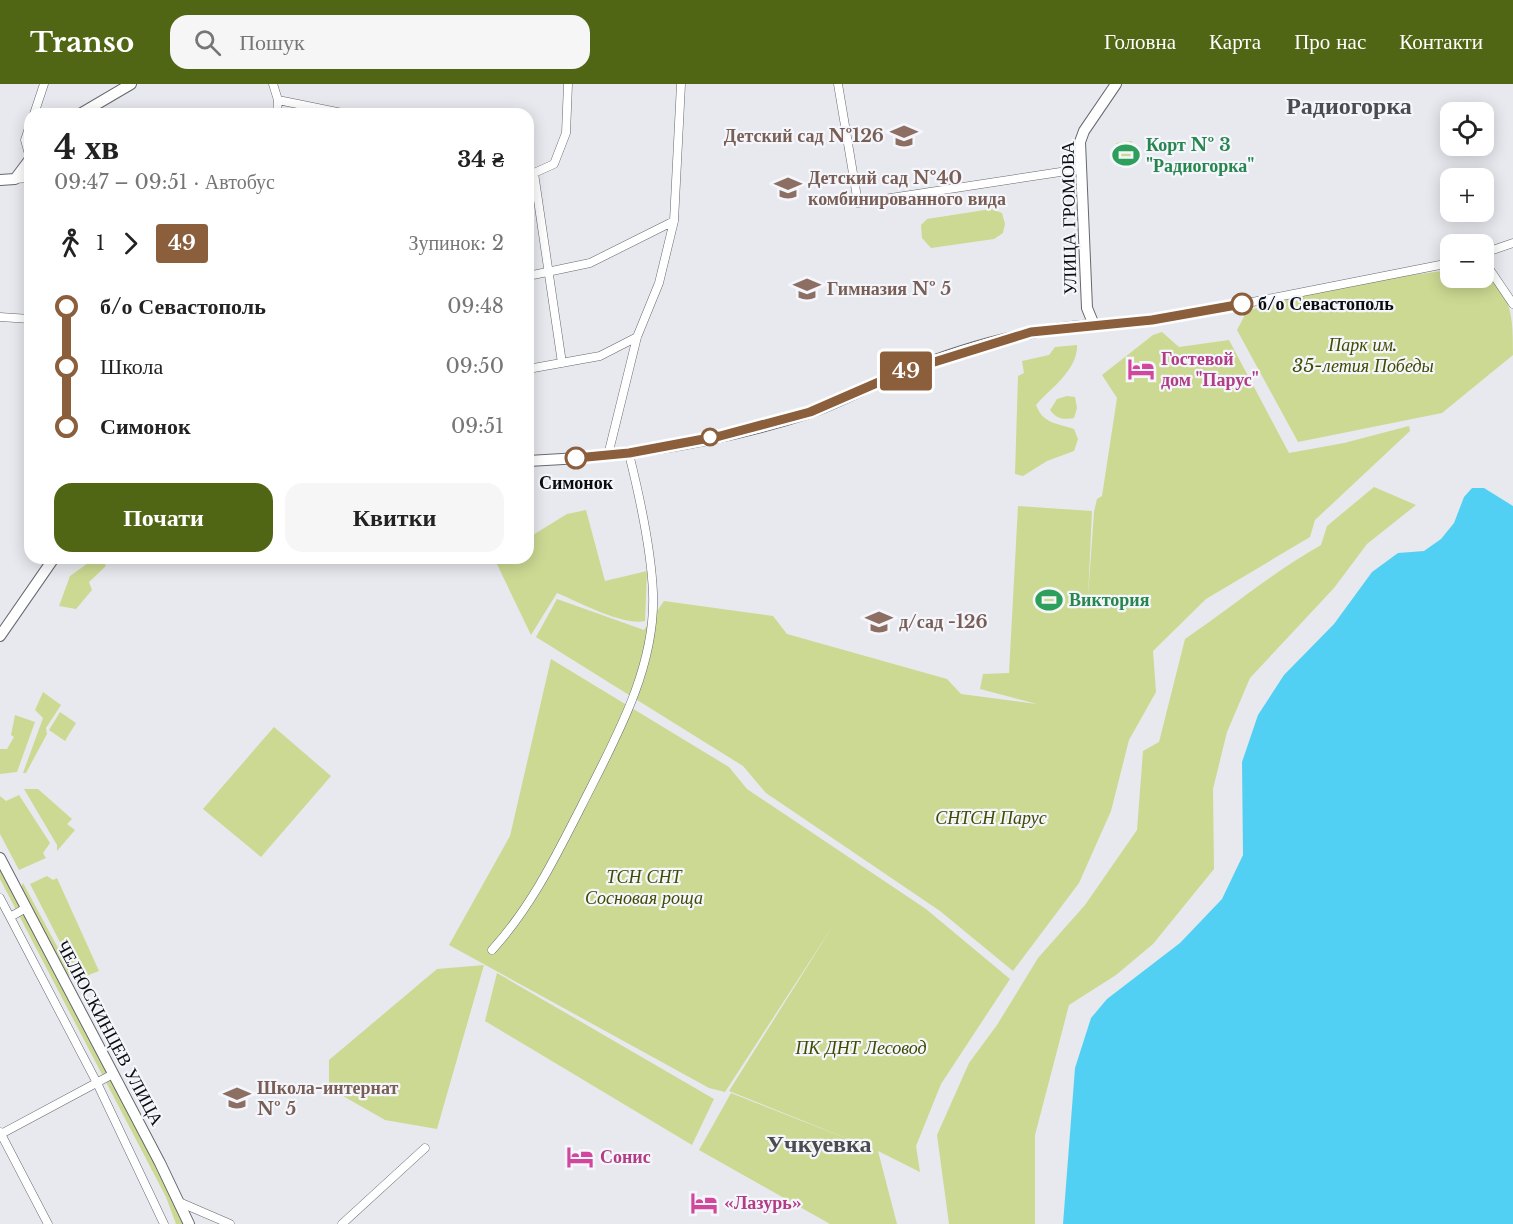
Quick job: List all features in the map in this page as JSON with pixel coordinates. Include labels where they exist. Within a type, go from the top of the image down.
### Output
[{"type":"street","points":[[36,108],[44,84]]},
{"type":"street","points":[[90,108],[131,84]]},
{"type":"street","points":[[273,84],[278,100],[277,108]]},
{"type":"street","points":[[534,171],[554,164],[566,133],[568,84]]},
{"type":"street","points":[[608,455],[637,337],[659,284],[675,221],[681,84]]},
{"type":"street","points":[[838,84],[858,202],[1080,169]]},
{"type":"street","name":"УЛИЦА ГРОМОВА","points":[[1094,325],[1087,308],[1080,142],[1084,131],[1116,84]]},
{"type":"street","points":[[278,100],[317,108]]},
{"type":"street","points":[[15,179],[24,166]]},
{"type":"street","points":[[0,180],[24,178]]},
{"type":"street","points":[[534,190],[562,363]]},
{"type":"street","points":[[534,275],[590,263],[675,221]]},
{"type":"street","points":[[1494,250],[1513,243]]},
{"type":"street","points":[[534,461],[629,453],[720,436],[810,412],[902,372],[1031,332],[1152,320],[1440,264]]},
{"type":"street","points":[[1494,276],[1513,304]]},
{"type":"street","points":[[0,317],[24,319]]},
{"type":"street","points":[[534,368],[600,356],[637,337]]},
{"type":"street","points":[[492,950],[533,900],[622,722],[644,664],[653,594],[639,494],[629,453]]},
{"type":"street","points":[[0,636],[50,564]]},
{"type":"street","name":"ЧЕЛЮСКИНЦЕВ УЛИЦА","points":[[0,858],[189,1224]]},
{"type":"street","points":[[0,898],[97,1083],[164,1224]]},
{"type":"street","points":[[10,917],[26,908]]},
{"type":"street","points":[[48,1224],[1,1133],[113,1074]]},
{"type":"street","points":[[342,1224],[425,1148]]},
{"type":"street","points":[[179,1202],[230,1224]]},
{"type":"green space","name":"Корт № 3 \"Радиогорка\"","points":[[1132,141],[1135,166],[1120,168],[1116,143]]},
{"type":"green space","points":[[991,209],[1002,213],[1005,224],[1003,233],[994,239],[931,248],[922,238],[921,225],[927,219]]},
{"type":"green space","name":"Парк им. 35-летия Победы","points":[[1440,271],[1440,288],[1494,288],[1494,281],[1506,299],[1509,309],[1513,330],[1513,355],[1442,413],[1298,442],[1237,330],[1247,311],[1343,284]]},
{"type":"green space","name":"СНТСН Парус","points":[[1162,332],[1179,347],[1229,340],[1289,453],[1344,443],[1409,426],[1410,431],[1315,520],[1310,537],[1206,599],[1153,651],[1156,692],[1129,740],[1111,811],[1079,883],[1013,971],[940,911],[766,793],[743,766],[536,637],[557,599],[644,630],[664,601],[773,616],[787,634],[947,679],[961,694],[1037,704],[980,689],[983,674],[1009,673],[1018,506],[1092,511],[1088,597],[1094,512],[1097,499],[1102,496],[1117,398],[1102,375],[1153,335]]},
{"type":"green space","points":[[1077,345],[1073,363],[1036,405],[1042,416],[1056,424],[1074,429],[1078,439],[1074,451],[1047,461],[1023,476],[1015,474],[1018,376],[1024,373],[1022,361],[1049,355],[1055,347]]},
{"type":"green space","points":[[1067,396],[1075,397],[1077,408],[1074,418],[1060,418],[1050,410],[1057,399]]},
{"type":"green space","points":[[1374,487],[1416,505],[1367,544],[1334,588],[1250,678],[1227,732],[1213,789],[1214,869],[1153,944],[1116,975],[1069,1005],[1035,1135],[1035,1224],[949,1224],[937,1135],[969,1063],[997,1025],[1038,958],[1085,905],[1137,830],[1143,751],[1159,742],[1185,639],[1269,578],[1321,545],[1327,526]]},
{"type":"green space","points":[[586,510],[605,581],[647,571],[645,621],[636,622],[613,617],[557,593],[531,635],[497,564],[534,564],[534,534],[567,514]]},
{"type":"green space","points":[[87,564],[105,564],[106,566],[89,582],[92,590],[76,609],[59,606],[70,576]]},
{"type":"green space","name":"ТСН СНТ Сосновая роща","points":[[551,659],[729,767],[747,789],[926,909],[1010,979],[941,1084],[916,1146],[920,1172],[878,1151],[897,1224],[830,1224],[699,1150],[731,1093],[861,1144],[729,1091],[834,924],[725,1092],[709,1088],[449,945],[510,836]]},
{"type":"green space","points":[[43,692],[61,705],[46,728],[47,734],[26,773],[23,773],[43,718],[35,710]]},
{"type":"green space","points":[[60,712],[76,723],[65,741],[49,730]]},
{"type":"green space","points":[[15,715],[35,722],[17,772],[0,774],[0,749],[7,749],[14,737],[11,735]]},
{"type":"green space","points":[[274,727],[331,776],[261,857],[203,809]]},
{"type":"green space","points":[[24,789],[38,789],[72,819],[67,824],[75,830],[57,851],[57,845]]},
{"type":"green space","points":[[19,795],[50,843],[43,853],[46,858],[19,870],[0,834],[0,796],[6,801]]},
{"type":"green space","points":[[0,863],[186,1224],[176,1224],[166,1197],[0,879]]},
{"type":"green space","points":[[47,876],[53,880],[57,878],[99,971],[86,976],[88,980],[78,977],[30,884]]},
{"type":"green space","points":[[23,883],[73,976],[65,975],[21,888]]},
{"type":"green space","points":[[484,965],[437,1129],[385,1120],[329,1088],[329,1060],[437,969]]},
{"type":"green space","points":[[497,973],[714,1099],[692,1145],[485,1021]]},
{"type":"water","points":[[1472,488],[1484,488],[1513,506],[1513,1224],[1063,1224],[1075,1068],[1091,1018],[1107,999],[1180,943],[1222,899],[1243,855],[1242,762],[1258,715],[1284,675],[1334,624],[1372,572],[1398,553],[1424,551],[1441,539],[1454,523],[1464,497]]},
{"type":"bus line","name":"49","points":[[576,458],[629,453],[720,436],[810,412],[902,372],[1031,332],[1070,326],[1152,320],[1242,304]]},
{"type":"place","name":"Детский сад №126","points":[[904,136]]},
{"type":"place","name":"Корт № 3 \"Радиогорка\"","points":[[1126,155]]},
{"type":"place","name":"Детский сад №40 комбинированного вида","points":[[788,188]]},
{"type":"place","name":"Гимназия № 5","points":[[807,289]]},
{"type":"place","name":"б/о Севастополь","points":[[1242,304]]},
{"type":"place","name":"Гостевой дом \"Парус\"","points":[[1141,369]]},
{"type":"place","name":"Симонок","points":[[576,458]]},
{"type":"place","name":"Виктория","points":[[1049,600]]},
{"type":"place","name":"д/сад -126","points":[[879,622]]},
{"type":"place","name":"Школа-интернат № 5","points":[[237,1098]]},
{"type":"place","name":"Сонис","points":[[580,1157]]},
{"type":"place","name":"«Лазурь»","points":[[704,1203]]},
{"type":"district","name":"Радиогорка","points":[[1349,106]]},
{"type":"district","name":"Учкуевка","points":[[819,1144]]},
{"type":"park label","name":"ПК ДНТ Лесовод","points":[[861,1048]]}]
